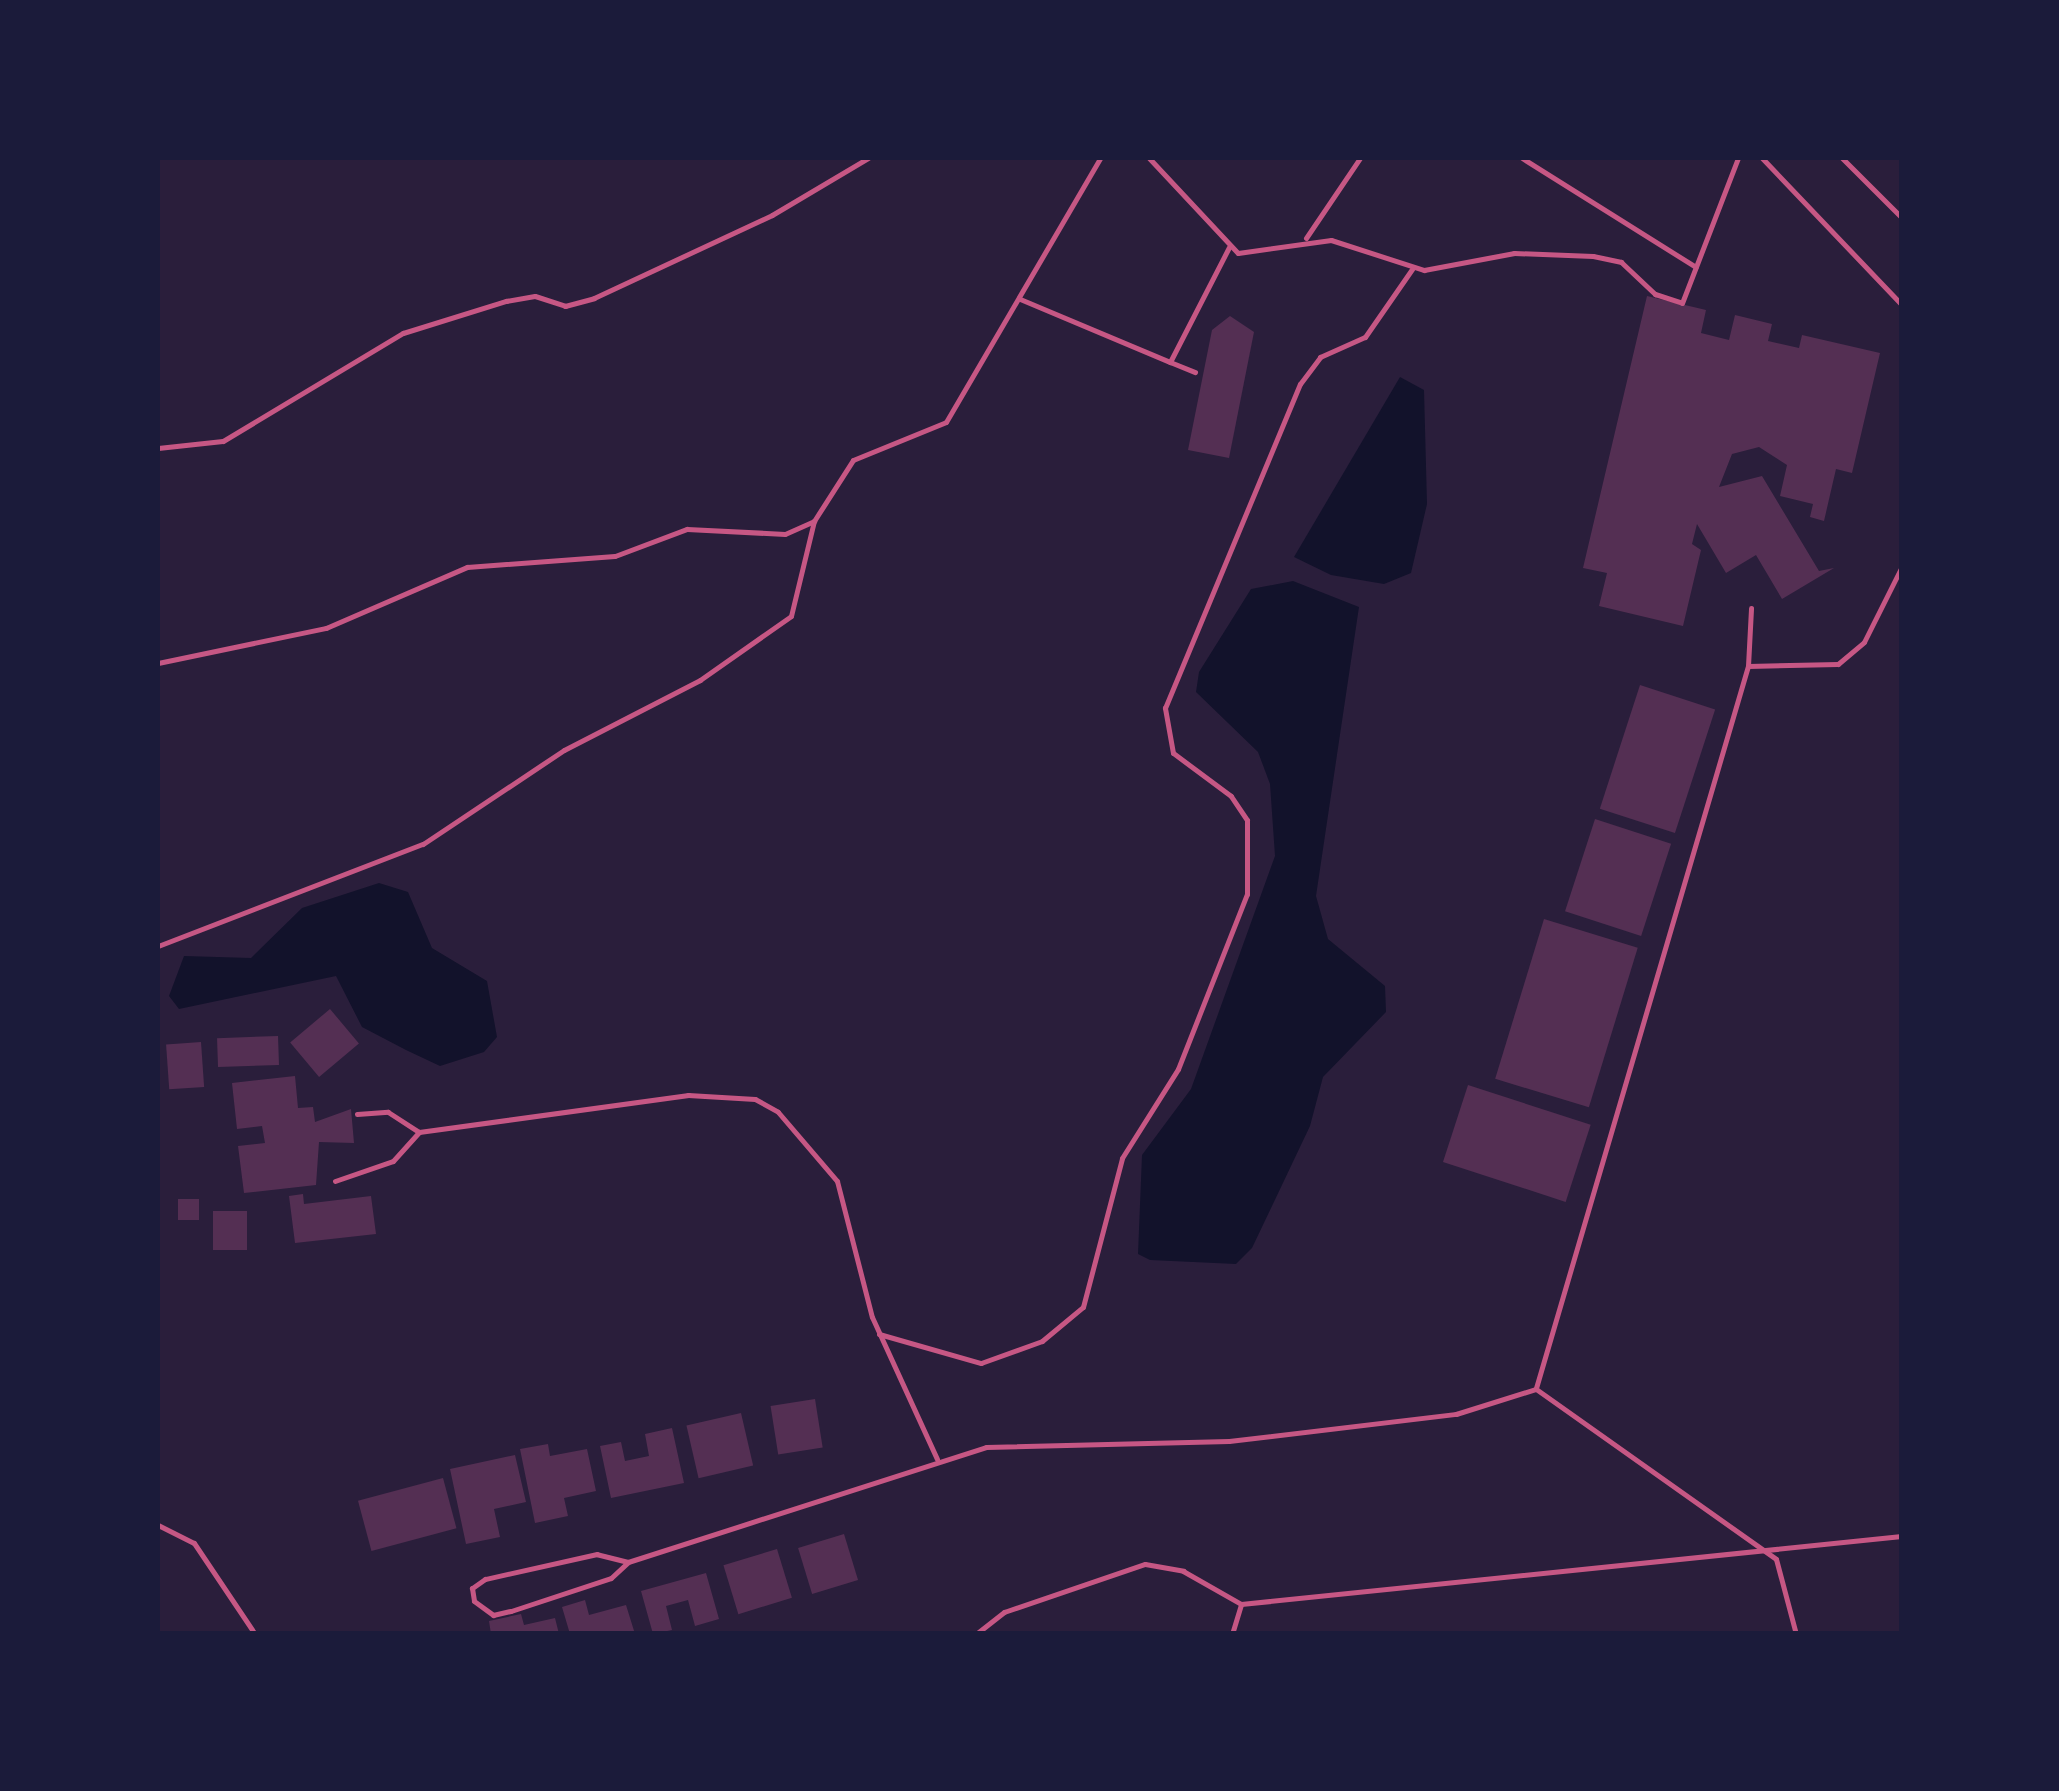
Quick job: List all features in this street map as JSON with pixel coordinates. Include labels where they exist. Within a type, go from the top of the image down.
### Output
[{"type":"lane","points":[[158,448],[223,441],[404,332],[506,301],[535,296],[564,306],[594,298],[772,215],[868,158]]},
{"type":"lane","points":[[158,946],[423,844],[564,750],[700,680],[791,616],[814,520],[853,460],[946,422],[1100,158]]},
{"type":"lane","points":[[1149,158],[1229,247],[1255,257],[1306,238],[1360,158]]},
{"type":"lane","points":[[1522,158],[1696,267]]},
{"type":"lane","points":[[1306,238],[1412,268],[1514,253],[1593,256],[1621,262],[1655,294],[1682,303],[1738,158]]},
{"type":"lane","points":[[1762,158],[1902,305]]},
{"type":"lane","points":[[1842,158],[1902,218]]},
{"type":"lane","points":[[1170,362],[1229,247]]},
{"type":"lane","points":[[880,1334],[982,1363],[1042,1342],[1082,1307],[1113,1179],[1178,1070],[1247,894],[1246,820],[1231,796],[1173,752],[1165,708],[1300,384],[1320,358],[1365,337],[1412,268]]},
{"type":"lane","points":[[1020,300],[1195,372]]},
{"type":"lane","points":[[158,663],[326,628],[467,566],[615,556],[687,529],[785,534],[814,520]]},
{"type":"lane","points":[[1748,666],[1838,664],[1864,642],[1902,566]]},
{"type":"lane","points":[[1536,1390],[1748,666],[1750,608]]},
{"type":"lane","points":[[356,1114],[388,1112],[419,1132],[688,1096],[755,1099],[794,1124],[837,1181],[880,1334],[938,1459]]},
{"type":"lane","points":[[335,1181],[393,1162],[419,1132]]},
{"type":"lane","points":[[628,1562],[597,1554],[485,1579],[472,1588],[474,1601],[493,1615],[511,1612],[611,1578],[628,1562],[938,1459],[986,1448],[1229,1440],[1456,1414],[1536,1390]]},
{"type":"lane","points":[[1536,1390],[1762,1548],[1787,1573],[1796,1634]]},
{"type":"lane","points":[[158,1524],[194,1543],[255,1634]]},
{"type":"lane","points":[[976,1634],[1004,1612],[1146,1564],[1183,1571],[1241,1604],[1902,1536]]},
{"type":"lane","points":[[1232,1634],[1241,1604]]},
{"type":"shaded area","points":[[158,158],[1901,158],[1901,1633],[158,1633]]},
{"type":"shaded area","points":[[1400,377],[1424,390],[1427,504],[1411,573],[1384,584],[1331,575],[1294,557]]},
{"type":"shaded area","points":[[1293,581],[1359,607],[1316,896],[1328,939],[1385,986],[1386,1012],[1323,1077],[1310,1126],[1252,1248],[1236,1264],[1150,1260],[1138,1254],[1142,1155],[1191,1089],[1275,856],[1270,784],[1258,752],[1196,692],[1199,672],[1251,589]]},
{"type":"shaded area","points":[[379,883],[408,892],[432,948],[487,981],[497,1037],[484,1052],[440,1066],[406,1050],[362,1027],[336,976],[179,1009],[169,996],[184,956],[251,958],[302,908]]},
{"type":"building","points":[[1647,296],[1706,310],[1701,333],[1729,340],[1735,315],[1772,324],[1768,341],[1799,348],[1802,335],[1880,353],[1852,473],[1836,469],[1824,521],[1810,517],[1813,504],[1780,496],[1787,465],[1759,447],[1732,454],[1719,487],[1762,476],[1819,571],[1834,568],[1782,599],[1756,555],[1726,573],[1697,524],[1692,544],[1701,550],[1683,626],[1599,606],[1607,573],[1583,568]]},
{"type":"building","points":[[1230,316],[1254,332],[1229,458],[1188,450],[1212,330]]},
{"type":"building","points":[[1640,685],[1715,709],[1675,833],[1600,809]]},
{"type":"building","points":[[1595,819],[1671,844],[1641,936],[1565,911]]},
{"type":"building","points":[[1544,919],[1638,948],[1589,1107],[1495,1079]]},
{"type":"building","points":[[330,1009],[359,1043],[319,1077],[290,1042]]},
{"type":"building","points":[[278,1036],[279,1065],[218,1067],[217,1038]]},
{"type":"building","points":[[201,1042],[204,1087],[169,1089],[166,1044]]},
{"type":"building","points":[[295,1076],[298,1108],[313,1107],[315,1122],[351,1109],[354,1143],[319,1142],[316,1185],[244,1193],[238,1146],[265,1143],[262,1126],[237,1129],[232,1083]]},
{"type":"building","points":[[1468,1085],[1591,1125],[1566,1202],[1443,1162]]},
{"type":"building","points":[[303,1194],[304,1204],[371,1196],[376,1234],[295,1243],[289,1196]]},
{"type":"building","points":[[178,1199],[199,1199],[199,1220],[178,1220]]},
{"type":"building","points":[[213,1211],[247,1211],[247,1250],[213,1250]]},
{"type":"building","points":[[815,1399],[823,1447],[778,1454],[771,1406]]},
{"type":"building","points":[[741,1413],[753,1466],[699,1478],[686,1426]]},
{"type":"building","points":[[672,1428],[684,1483],[611,1498],[600,1446],[621,1442],[625,1461],[649,1456],[645,1434]]},
{"type":"building","points":[[548,1444],[550,1456],[587,1449],[596,1491],[564,1498],[568,1516],[535,1523],[520,1449]]},
{"type":"building","points":[[515,1455],[526,1502],[494,1509],[500,1537],[466,1544],[450,1469]]},
{"type":"building","points":[[443,1478],[456,1528],[371,1551],[358,1501]]},
{"type":"building","points":[[844,1534],[858,1580],[812,1594],[798,1548]]},
{"type":"building","points":[[777,1549],[792,1598],[738,1614],[723,1565]]},
{"type":"building","points":[[706,1573],[719,1619],[695,1626],[688,1600],[666,1606],[672,1630],[653,1634],[641,1591]]},
{"type":"building","points":[[585,1600],[589,1615],[626,1605],[635,1634],[570,1634],[562,1607]]},
{"type":"building","points":[[521,1614],[524,1625],[555,1618],[559,1634],[491,1634],[489,1621]]}]
